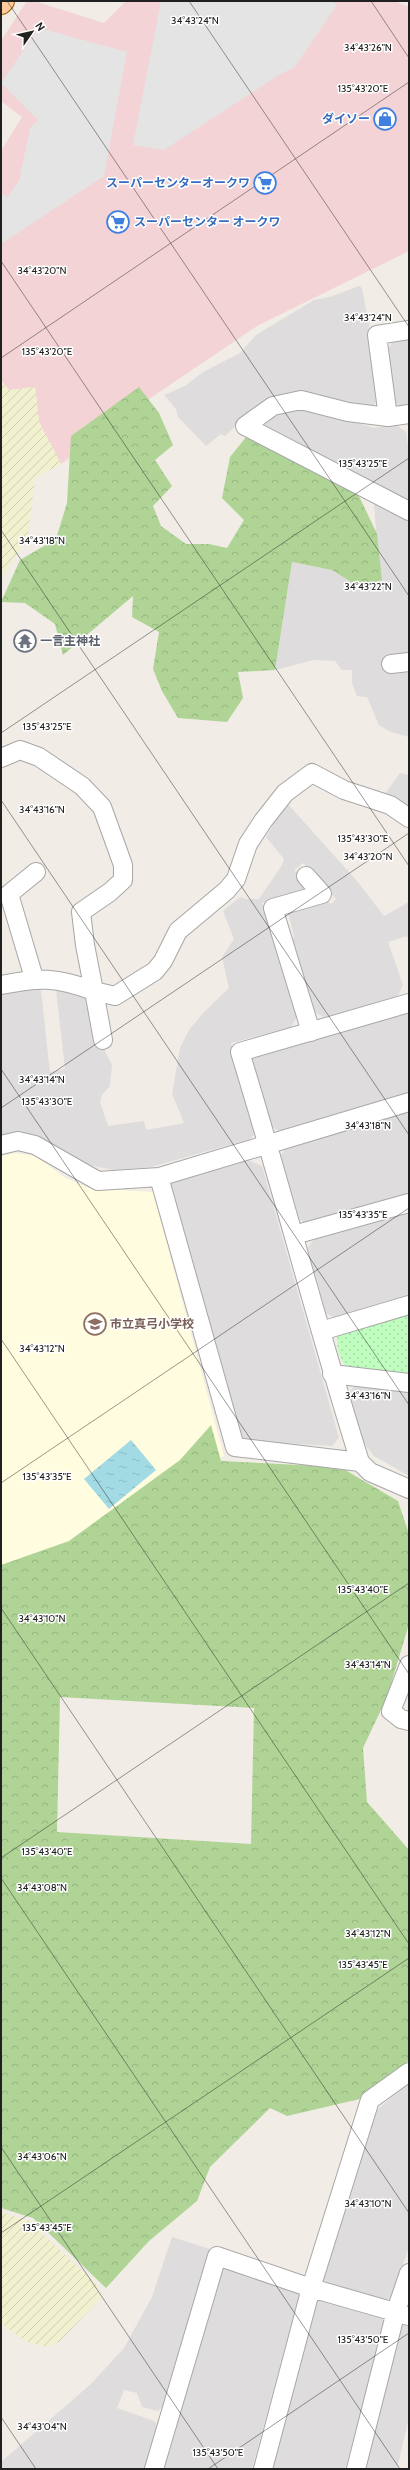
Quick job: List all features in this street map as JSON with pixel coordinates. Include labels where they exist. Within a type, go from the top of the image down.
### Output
[{"type":"street","points":[[388,417],[377,335],[409,330]]},
{"type":"street","points":[[409,414],[388,417],[348,412],[302,400],[273,406],[245,426],[409,511]]},
{"type":"street","points":[[391,664],[409,662]]},
{"type":"street","points":[[1,758],[20,750],[39,757],[82,786],[102,807],[123,865],[123,880],[110,892],[81,912],[84,945],[94,991],[102,1040]]},
{"type":"street","points":[[1,985],[34,978],[65,980],[94,991],[116,996],[156,971],[163,961],[178,931],[227,890],[236,879],[248,844],[263,821],[286,793],[312,773],[344,790],[390,805],[409,818]]},
{"type":"street","points":[[34,978],[9,894],[36,872]]},
{"type":"street","points":[[306,876],[322,894],[273,908],[311,1032]]},
{"type":"street","points":[[409,1002],[240,1052],[269,1145],[332,1374],[360,1462],[370,1472],[409,1489]]},
{"type":"street","points":[[1,1145],[18,1141],[35,1145],[98,1181],[159,1177],[409,1102]]},
{"type":"street","points":[[159,1177],[234,1447],[360,1462]]},
{"type":"street","points":[[294,1236],[409,1203]]},
{"type":"street","points":[[321,1331],[409,1305]]},
{"type":"street","points":[[332,1374],[409,1383]]},
{"type":"street","points":[[409,1665],[391,1711],[401,1719],[409,1721]]},
{"type":"street","points":[[263,2469],[311,2288],[370,2100],[409,2072]]},
{"type":"street","points":[[154,2469],[217,2256],[311,2288],[402,2313]]},
{"type":"street","points":[[356,2469],[402,2313],[409,2273]]},
{"type":"shaded area","points":[[27,1],[34,1],[104,23],[126,1],[394,1],[409,7],[409,251],[257,326],[152,397],[61,464],[39,422],[35,387],[9,390],[1,380],[1,151],[22,117],[1,101],[1,41]]},
{"type":"shaded area","points":[[161,1],[331,1],[337,5],[294,68],[282,73],[164,150],[133,145]]},
{"type":"shaded area","points":[[39,28],[127,52],[104,176],[1,244],[1,193],[7,197],[19,181],[30,128],[38,120],[1,83]]},
{"type":"shaded area","points":[[359,286],[362,288],[370,330],[379,396],[376,403],[370,408],[323,397],[246,416],[225,436],[221,434],[206,446],[178,417],[176,409],[164,395],[185,386],[203,372],[240,353],[256,335],[314,300],[330,297]]},
{"type":"shaded area","points":[[409,339],[409,408],[404,409],[394,402],[387,350],[394,341]]},
{"type":"shaded area","points":[[296,409],[316,410],[374,428],[395,424],[406,432],[409,453],[409,652],[391,655],[394,674],[409,672],[409,737],[391,732],[379,725],[367,697],[357,696],[352,683],[352,670],[342,670],[335,661],[314,660],[275,670],[292,562],[332,570],[376,529],[373,490],[248,434],[273,416]]},
{"type":"shaded area","points":[[400,773],[409,775],[409,814],[383,797]]},
{"type":"shaded area","points":[[286,802],[357,881],[384,916],[409,902],[409,943],[407,936],[388,942],[403,985],[397,998],[323,1017],[313,1011],[292,939],[294,937],[288,911],[326,900],[331,904],[336,899],[303,863],[294,870],[307,885],[307,891],[262,903],[274,944],[277,943],[298,1015],[291,1027],[231,1043],[257,1131],[250,1139],[151,1167],[113,1170],[84,1164],[45,1140],[22,1134],[1,1135],[1,988],[30,981],[41,991],[50,1072],[65,1069],[56,990],[60,985],[91,991],[102,1045],[112,1065],[110,1086],[102,1095],[100,1102],[108,1126],[144,1121],[146,1130],[184,1123],[172,1094],[180,1048],[189,1030],[204,1012],[229,988],[222,957],[234,939],[223,911],[240,897],[247,899],[259,899],[282,865],[284,859],[266,837]]},
{"type":"shaded area","points":[[409,1009],[409,1094],[279,1131],[270,1126],[250,1060],[257,1051]]},
{"type":"shaded area","points":[[409,1109],[409,1196],[307,1224],[300,1220],[281,1156],[287,1145]]},
{"type":"shaded area","name":"市立真弓小学校","points":[[15,1153],[36,1156],[64,1177],[89,1188],[153,1192],[224,1456],[1,1584],[1,1156]]},
{"type":"shaded area","points":[[248,1160],[262,1166],[339,1438],[332,1446],[245,1441],[235,1434],[168,1188],[173,1180]]},
{"type":"shaded area","points":[[409,1212],[409,1297],[335,1318],[326,1313],[308,1248],[313,1240]]},
{"type":"shaded area","points":[[356,1385],[409,1391],[409,1476],[374,1456],[363,1442],[349,1392]]},
{"type":"shaded area","points":[[409,2082],[409,2247],[392,2296],[385,2301],[324,2283],[319,2275],[340,2210],[378,2109]]},
{"type":"shaded area","points":[[172,2237],[210,2249],[163,2406],[158,2411],[142,2407],[137,2393],[124,2390],[117,2408],[154,2421],[158,2427],[146,2469],[1,2469],[1,2462],[91,2384],[124,2348],[152,2297]]},
{"type":"shaded area","points":[[229,2265],[292,2285],[299,2295],[252,2469],[160,2469],[219,2271]]},
{"type":"shaded area","points":[[315,2295],[386,2318],[345,2469],[268,2469]]},
{"type":"shaded area","points":[[409,2319],[409,2417],[397,2469],[359,2469],[401,2321]]},
{"type":"green space","points":[[1,380],[9,390],[35,387],[39,422],[61,464],[35,478],[28,535],[1,580]]},
{"type":"green space","points":[[139,387],[159,413],[173,445],[155,460],[172,486],[153,506],[161,526],[186,544],[209,544],[227,548],[244,520],[222,498],[230,457],[247,436],[301,444],[335,484],[358,494],[377,534],[382,580],[358,586],[332,570],[292,562],[275,670],[238,672],[243,698],[227,722],[178,718],[162,691],[153,669],[159,632],[132,617],[133,596],[63,655],[55,624],[25,603],[1,602],[20,560],[56,539],[67,503],[71,436]]},
{"type":"green space","points":[[409,1313],[409,1377],[348,1370],[339,1353],[337,1344],[338,1334]]},
{"type":"green space","points":[[211,1425],[221,1461],[340,1467],[398,1501],[409,1534],[409,1624],[387,1697],[363,1748],[367,1802],[409,1850],[409,2060],[364,2098],[287,2116],[270,2108],[210,2167],[197,2201],[149,2241],[106,2288],[33,2218],[1,2208],[1,1565],[69,1541],[180,1460]],"holes":[[[60,1697],[254,1708],[251,1844],[57,1832]]]},
{"type":"green space","points":[[1,2212],[29,2221],[96,2284],[101,2298],[59,2342],[46,2347],[27,2342],[1,2323]]},
{"type":"water","points":[[131,1440],[156,1470],[109,1509],[84,1479]]},
{"type":"place","name":"ダイソー","points":[[385,119]]},
{"type":"place","name":"スーパーセンターオークワ","points":[[265,183]]},
{"type":"place","name":"スーパーセンター オークワ","points":[[118,222]]},
{"type":"place","name":"一言主神社","points":[[25,641]]},
{"type":"place","name":"市立真弓小学校","points":[[95,1324]]}]
